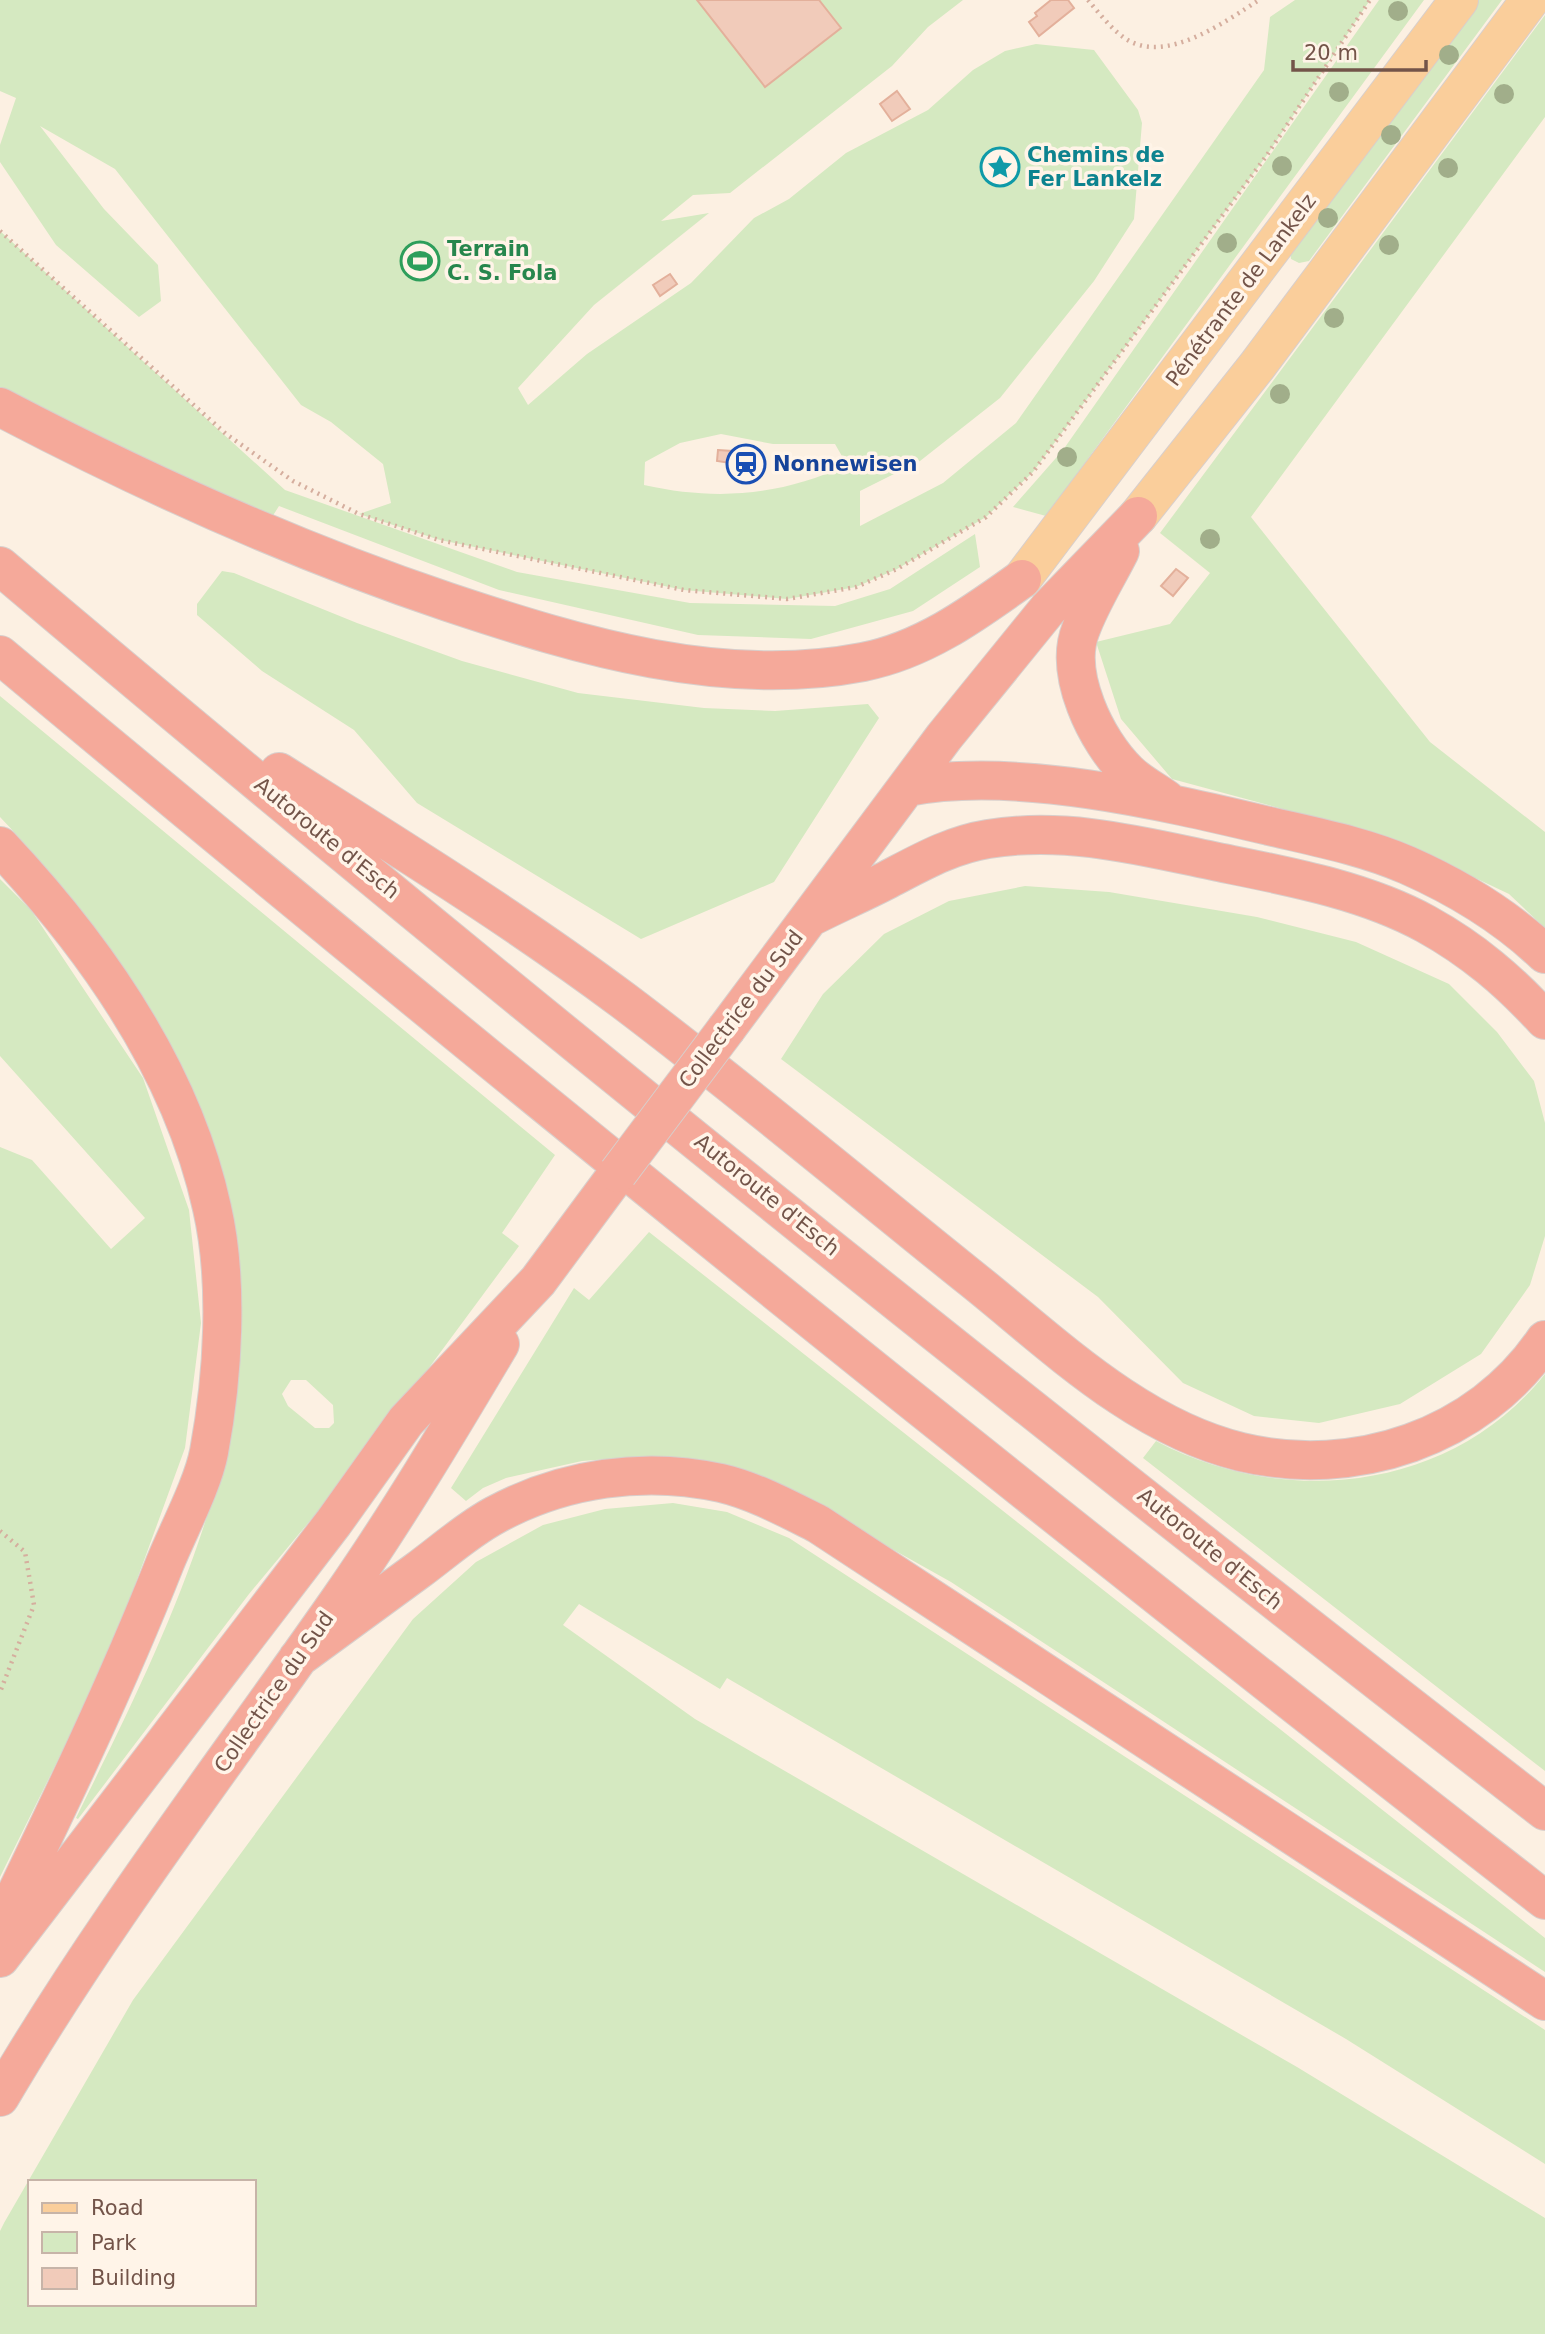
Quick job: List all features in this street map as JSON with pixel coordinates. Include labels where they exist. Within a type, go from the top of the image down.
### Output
[{"type":"highway","points":[[0,407],[127,470],[332,561],[501,620],[592,645],[677,663],[750,671],[814,669],[865,662],[948,630],[1023,579]]},
{"type":"highway","points":[[1138,516],[1080,631],[1077,659],[1088,715],[1107,748],[1129,773],[1172,804]]},
{"type":"highway","name":"Collectrice du Sud","points":[[0,2097],[82,1966],[342,1597],[439,1447],[549,1267],[944,737],[1048,609],[1138,516]]},
{"type":"highway","name":"Autoroute d'Esch","points":[[0,566],[143,687],[938,1333],[1303,1624],[1545,1811]]},
{"type":"highway","name":"Collectrice du Sud","points":[[944,737],[1023,579]]},
{"type":"highway","points":[[0,655],[686,1220],[1256,1676],[1545,1900]]},
{"type":"highway","points":[[143,687],[506,917],[624,1001],[1097,1379],[1191,1434],[1237,1451],[1281,1460],[1331,1461],[1381,1453],[1427,1438],[1472,1413],[1507,1384],[1545,1340]]},
{"type":"highway","points":[[906,787],[963,782],[1055,785],[1172,804],[1364,849],[1405,864],[1482,903],[1520,930],[1545,954]]},
{"type":"highway","points":[[809,918],[944,851],[986,839],[1032,834],[1078,835],[1290,876],[1390,909],[1423,923],[1476,954],[1512,984],[1545,1020]]},
{"type":"highway","points":[[0,846],[84,943],[162,1070],[192,1140],[213,1209],[224,1323],[208,1455],[123,1670],[0,1927]]},
{"type":"highway","name":"Collectrice du Sud","points":[[0,1958],[334,1522],[406,1421],[549,1267]]},
{"type":"highway","points":[[298,1658],[458,1539],[494,1516],[540,1495],[579,1482],[612,1478],[660,1475],[722,1483],[775,1503],[818,1524],[1545,2001]]},
{"type":"main road","name":"Pénétrante de Lankelz","points":[[1023,579],[1459,0]]},
{"type":"main road","points":[[1138,516],[1257,366],[1530,0]]},
{"type":"path","points":[[1088,0],[1127,40],[1161,47],[1203,35],[1259,0]]},
{"type":"path","points":[[0,231],[226,434],[293,481],[359,514],[439,540],[684,590],[787,599],[799,597],[856,587],[897,569],[986,517],[1033,472],[1267,155],[1370,0]]},
{"type":"path","points":[[0,1531],[25,1552],[34,1605],[0,1692]]},
{"type":"green space","points":[[0,0],[963,0],[928,27],[892,66],[730,193],[693,195],[661,221],[709,213],[594,305],[518,388],[528,405],[587,354],[691,283],[754,218],[789,199],[846,153],[928,110],[973,70],[1005,51],[1036,44],[1094,50],[1138,110],[1142,123],[1134,219],[1094,281],[1000,398],[920,461],[860,491],[860,526],[943,483],[1016,423],[1264,70],[1270,17],[1295,0],[1370,0],[1267,155],[1033,472],[986,517],[897,569],[856,587],[787,599],[684,590],[440,540],[359,514],[391,503],[383,464],[331,422],[301,405],[115,169],[40,126],[104,209],[158,265],[161,301],[139,317],[56,245],[0,162],[0,145],[16,98],[0,91]],"holes":[[[721,434],[773,444],[835,444],[847,465],[797,483],[747,493],[697,493],[644,485],[645,462],[680,443]]]},
{"type":"green space","points":[[1379,0],[1424,0],[1046,516],[1013,507],[1063,450]]},
{"type":"green space","points":[[1479,0],[1502,0],[1309,261],[1299,263],[1291,259],[1290,251]]},
{"type":"green space","points":[[1545,15],[1545,117],[1251,517],[1430,742],[1545,832],[1545,928],[1509,894],[1391,838],[1172,779],[1121,719],[1096,642],[1170,624],[1210,573],[1160,533]]},
{"type":"green space","points":[[0,231],[285,490],[517,572],[690,603],[835,606],[890,589],[975,534],[980,567],[913,611],[811,639],[698,635],[499,590],[279,506],[262,533],[0,407]]},
{"type":"green space","points":[[222,571],[234,573],[357,623],[462,661],[578,693],[704,708],[775,711],[868,704],[879,718],[774,882],[641,939],[417,803],[354,730],[262,671],[197,615],[197,604]]},
{"type":"green space","points":[[0,696],[555,1155],[502,1233],[519,1246],[363,1457],[249,1594],[78,1819],[76,1818],[172,1612],[211,1504],[236,1394],[242,1310],[235,1230],[216,1153],[188,1080],[150,1009],[106,942],[55,878],[0,817]],"holes":[[[291,1380],[306,1380],[333,1405],[334,1423],[329,1428],[315,1428],[288,1406],[282,1394]]]},
{"type":"green space","points":[[0,879],[31,910],[143,1078],[189,1210],[201,1323],[185,1448],[108,1659],[0,1877],[0,1147],[32,1160],[111,1249],[145,1218],[0,1056]]},
{"type":"green space","points":[[1025,886],[1109,892],[1257,917],[1356,942],[1449,984],[1497,1032],[1534,1081],[1545,1123],[1545,1236],[1530,1285],[1481,1354],[1400,1404],[1319,1423],[1254,1416],[1183,1383],[1098,1297],[781,1059],[823,994],[884,934],[949,901]]},
{"type":"green space","points":[[649,1232],[1545,1938],[1545,1972],[951,1582],[776,1484],[635,1457],[582,1461],[506,1478],[483,1488],[466,1501],[451,1488],[574,1288],[589,1300]]},
{"type":"green space","points":[[1545,1374],[1545,1771],[1143,1458],[1156,1441],[1206,1462],[1258,1476],[1311,1481],[1364,1477],[1415,1465],[1463,1444],[1507,1414]]},
{"type":"green space","points":[[673,1503],[727,1512],[789,1538],[1545,2030],[1545,2164],[1346,2039],[727,1678],[720,1689],[579,1604],[563,1625],[695,1719],[1297,2067],[1545,2218],[1545,2334],[0,2334],[0,2231],[28,2182],[28,2306],[256,2306],[256,2180],[29,2180],[133,2000],[413,1619],[476,1562],[543,1525],[605,1509]]},
{"type":"building","points":[[697,0],[819,0],[841,28],[765,87]]},
{"type":"building","points":[[1051,0],[1068,0],[1074,8],[1039,36],[1029,22],[1037,16],[1035,13]]},
{"type":"building","points":[[897,91],[910,109],[892,121],[880,104]]},
{"type":"building","points":[[670,274],[677,284],[660,296],[653,285]]},
{"type":"building","points":[[718,450],[732,451],[731,463],[717,461]]},
{"type":"building","points":[[1176,569],[1188,578],[1173,596],[1161,586]]},
{"type":"place","name":"Chemins de Fer Lankelz","points":[[1000,167]]},
{"type":"place","name":"Terrain C. S. Fola","points":[[420,261]]},
{"type":"place","name":"Nonnewisen","points":[[746,464]]}]
